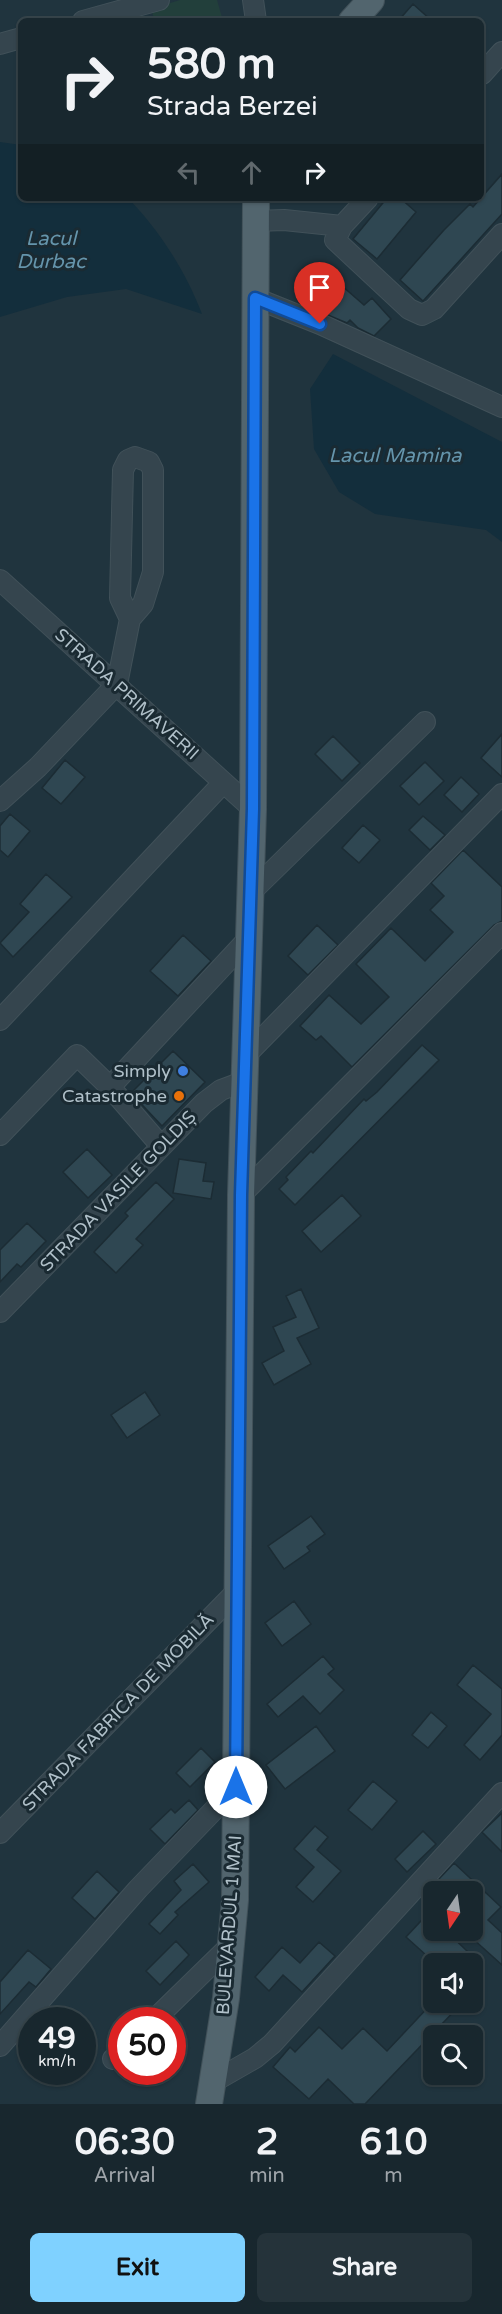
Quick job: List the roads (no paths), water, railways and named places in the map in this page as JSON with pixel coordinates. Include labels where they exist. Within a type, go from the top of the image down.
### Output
[{"type":"main road","points":[[355,18],[371,0]]},
{"type":"main road","name":"BULEVARDUL 1 MAI","points":[[211,2093],[232,1944],[236,1787],[241,1195],[253,809],[256,210]]},
{"type":"street","points":[[95,18],[159,0]]},
{"type":"street","points":[[253,0],[256,18]]},
{"type":"street","points":[[0,44],[18,39]]},
{"type":"street","points":[[484,72],[502,52]]},
{"type":"street","points":[[365,201],[342,226],[335,240],[342,249],[409,309],[422,315],[434,309],[502,234]]},
{"type":"street","points":[[256,210],[284,220],[342,226]]},
{"type":"street","points":[[255,298],[320,324],[502,407]]},
{"type":"street","points":[[0,801],[38,768],[117,684],[130,619],[143,604],[153,572],[153,470],[149,462],[135,457],[128,460],[123,470],[120,598],[130,619]]},
{"type":"street","name":"STRADA PRIMAVERII","points":[[0,580],[253,809]]},
{"type":"street","points":[[250,893],[425,722]]},
{"type":"street","points":[[0,1020],[223,783]]},
{"type":"street","points":[[246,1054],[502,794]]},
{"type":"street","points":[[241,1195],[502,933]]},
{"type":"street","points":[[110,1088],[249,938]]},
{"type":"street","points":[[0,1135],[77,1054],[161,1146]]},
{"type":"street","name":"STRADA VASILE GOLDIȘ","points":[[0,1312],[204,1103],[221,1090],[245,1081]]},
{"type":"street","name":"STRADA FABRICA DE MOBILĂ","points":[[0,1833],[237,1591]]},
{"type":"street","points":[[0,2046],[138,1889],[236,1787]]},
{"type":"street","points":[[211,2093],[272,2044],[502,1793]]},
{"type":"street","points":[[167,2007],[232,1944]]},
{"type":"water","name":"Lacul Durbac","points":[[0,142],[18,145],[18,201],[131,201],[151,224],[171,253],[202,314],[126,289],[67,297],[0,317]]},
{"type":"water","name":"Lacul Mamina","points":[[333,354],[502,442],[502,542],[486,530],[375,514],[339,492],[314,449],[310,389]]},
{"type":"place","name":"Simply","points":[[183,1071]]},
{"type":"place","name":"Catastrophe","points":[[179,1096]]}]
